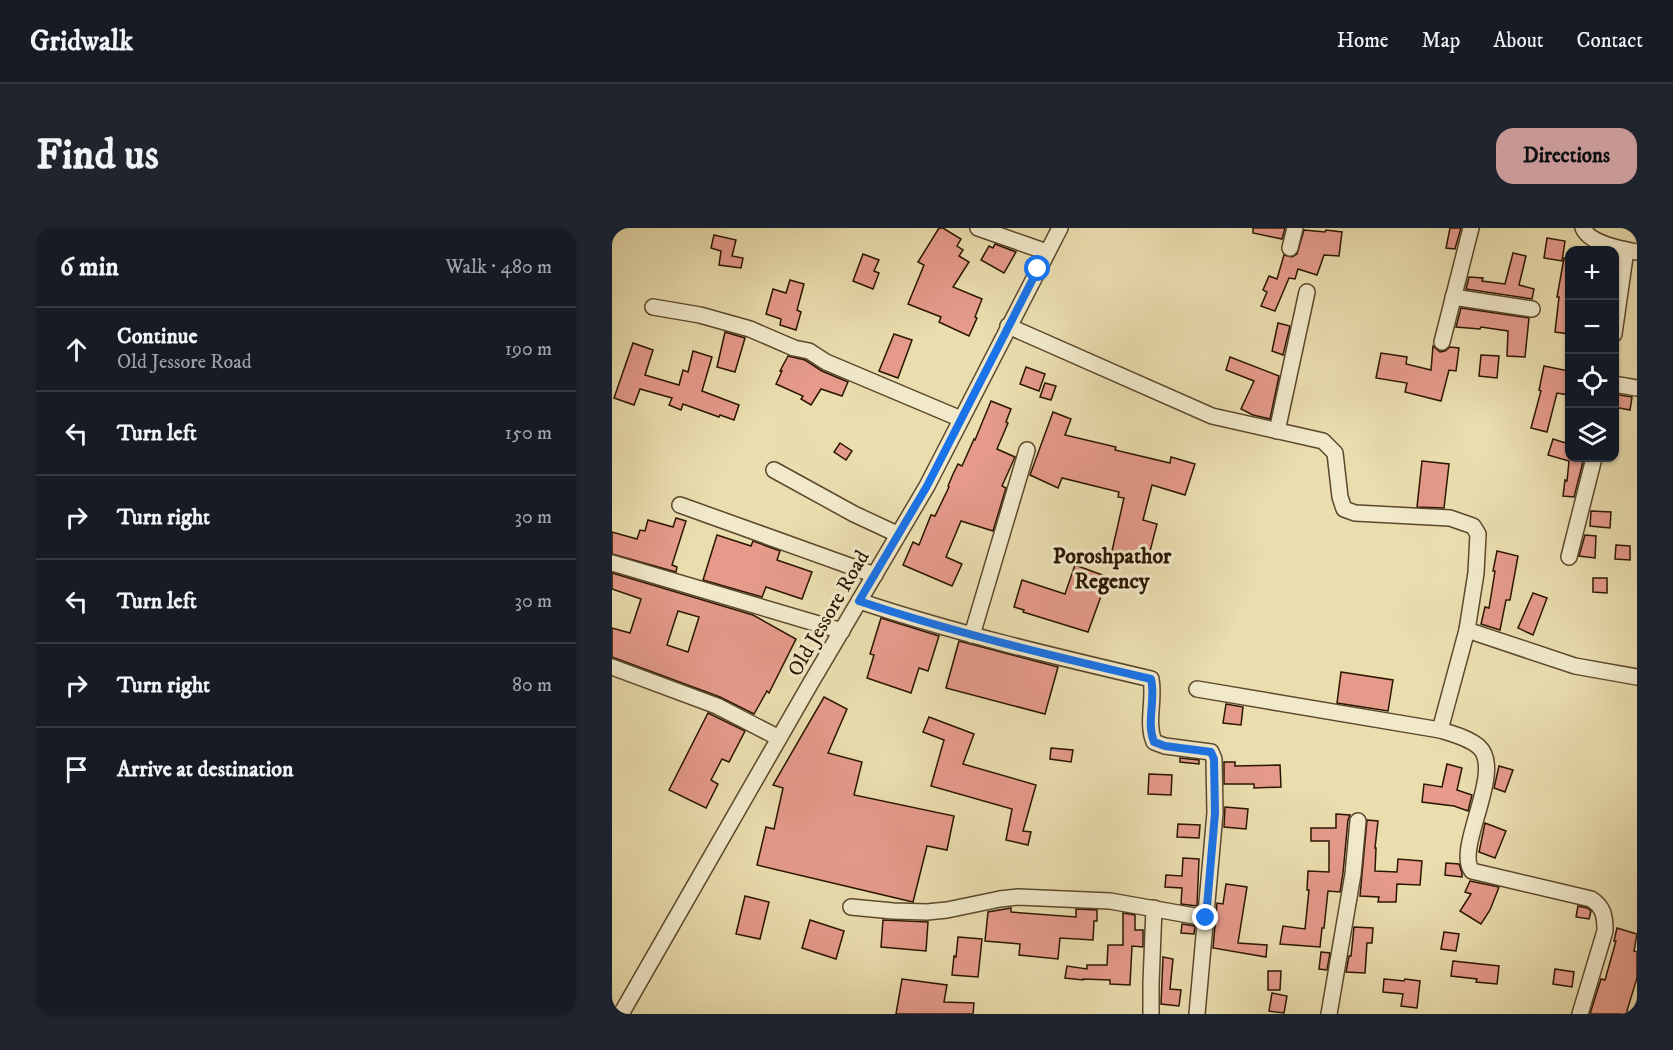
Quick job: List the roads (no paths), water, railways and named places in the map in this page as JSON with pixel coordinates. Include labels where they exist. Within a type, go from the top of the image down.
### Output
[{"type":"street","points":[[978,228],[1047,252]]},
{"type":"street","name":"Old Jessore Road","points":[[621,1014],[897,534],[927,486],[1060,228]]},
{"type":"street","points":[[1290,248],[1295,228]]},
{"type":"street","points":[[1442,342],[1471,228]]},
{"type":"street","points":[[1582,228],[1592,238],[1613,247],[1632,251],[1619,311]]},
{"type":"street","points":[[1277,430],[1306,292]]},
{"type":"street","points":[[1453,297],[1532,309]]},
{"type":"street","points":[[654,307],[700,315],[750,329],[794,348],[809,351],[826,362],[961,419]]},
{"type":"street","points":[[1008,326],[1212,416],[1323,441],[1335,453],[1340,497],[1344,509],[1355,513],[1450,518],[1473,526],[1478,534],[1476,573],[1467,630],[1440,730]]},
{"type":"street","points":[[1619,385],[1637,388]]},
{"type":"street","points":[[972,635],[1027,450]]},
{"type":"street","points":[[1569,556],[1593,462]]},
{"type":"street","points":[[774,470],[854,514],[897,534]]},
{"type":"street","points":[[680,505],[874,575]]},
{"type":"street","points":[[612,563],[842,631]]},
{"type":"street","points":[[859,601],[972,635],[1151,679],[1153,687],[1150,733],[1154,742],[1165,746],[1211,752],[1214,759],[1215,813],[1197,1014]]},
{"type":"street","points":[[1467,630],[1575,666],[1637,676]]},
{"type":"street","points":[[612,667],[717,706],[779,738]]},
{"type":"street","points":[[1197,689],[1440,730],[1466,739],[1479,747],[1487,762],[1487,769],[1468,852],[1467,863],[1472,871],[1591,899],[1603,910],[1605,931],[1580,1014]]},
{"type":"street","points":[[1329,1014],[1353,874],[1358,821]]},
{"type":"street","points":[[851,907],[927,912],[1018,897],[1110,901],[1206,918]]},
{"type":"street","points":[[1151,1014],[1154,908]]},
{"type":"district","name":"Poroshpathor Regency","points":[[1112,568]]}]
